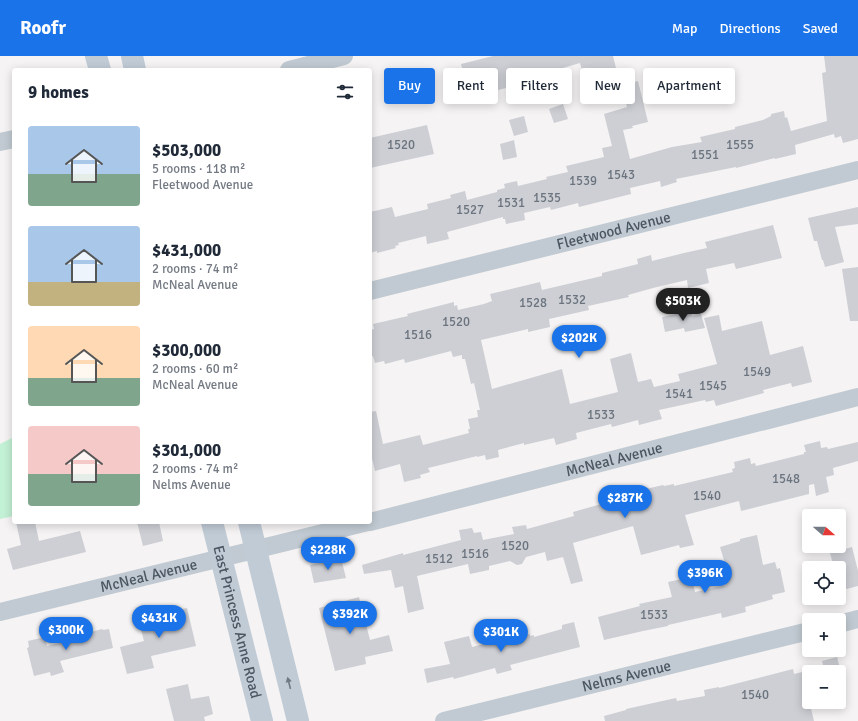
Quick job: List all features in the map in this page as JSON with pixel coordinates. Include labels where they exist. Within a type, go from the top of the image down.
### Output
[{"type":"main road","points":[[96,56],[99,68]]},
{"type":"main road","points":[[132,56],[135,68]]},
{"type":"main road","name":"East Princess Anne Road","points":[[212,524],[262,721]]},
{"type":"main road","points":[[250,524],[298,721]]},
{"type":"street","points":[[297,68],[344,56]]},
{"type":"street","points":[[0,142],[12,139]]},
{"type":"street","name":"Fleetwood Avenue","points":[[372,292],[858,170]]},
{"type":"street","name":"McNeal Avenue","points":[[372,521],[858,397]]},
{"type":"street","name":"McNeal Avenue","points":[[0,612],[361,524]]},
{"type":"street","points":[[846,622],[858,619]]},
{"type":"street","name":"Nelms Avenue","points":[[444,721],[802,633]]},
{"type":"green space","points":[[12,438],[12,516],[0,519],[0,444]]},
{"type":"building","points":[[493,56],[613,56],[616,68],[581,68],[580,63],[563,68],[506,68],[506,88],[498,90],[498,68],[462,68],[461,64]]},
{"type":"building","points":[[824,56],[858,56],[858,139],[843,143],[841,136],[835,138],[834,134],[795,145],[796,154],[736,168],[676,179],[677,182],[661,187],[660,181],[630,188],[631,194],[579,207],[578,203],[551,210],[550,207],[524,213],[525,220],[506,224],[503,217],[447,232],[449,239],[427,244],[426,236],[398,243],[399,245],[395,246],[396,248],[377,253],[377,251],[372,252],[372,212],[392,207],[395,217],[428,209],[427,204],[451,198],[450,195],[465,191],[467,200],[497,192],[497,190],[505,188],[504,184],[517,181],[518,186],[547,179],[546,177],[568,172],[566,166],[604,157],[602,148],[612,146],[604,114],[627,107],[626,104],[635,104],[635,82],[638,81],[648,122],[623,130],[630,159],[672,147],[702,142],[700,137],[735,129],[735,127],[763,120],[771,116],[771,114],[784,111],[785,118],[787,117],[791,131],[827,121],[822,73],[826,72]]},
{"type":"building","points":[[563,104],[568,119],[554,123],[549,109]]},
{"type":"building","points":[[524,116],[528,132],[514,136],[509,120]]},
{"type":"building","points":[[427,125],[434,154],[372,168],[372,138]]},
{"type":"building","points":[[514,140],[517,157],[503,160],[500,144]]},
{"type":"building","points":[[858,207],[858,224],[835,227],[844,262],[825,267],[817,241],[814,241],[808,218]]},
{"type":"building","points":[[773,225],[782,258],[736,269],[734,263],[706,269],[709,283],[688,288],[687,280],[653,288],[628,295],[629,297],[588,306],[589,310],[549,319],[550,327],[528,332],[528,329],[481,340],[492,389],[562,369],[570,404],[618,392],[610,359],[631,353],[638,382],[651,379],[654,387],[680,381],[678,374],[717,364],[704,318],[719,315],[722,331],[762,321],[770,355],[803,346],[812,382],[792,387],[791,383],[763,390],[764,393],[716,406],[714,400],[706,402],[705,400],[659,410],[662,419],[639,425],[638,420],[612,427],[611,424],[576,433],[577,439],[556,445],[554,438],[524,445],[524,443],[498,450],[499,457],[486,460],[485,455],[477,456],[428,468],[430,472],[420,475],[421,478],[404,482],[400,464],[375,471],[372,458],[372,412],[376,411],[383,444],[420,435],[423,445],[469,433],[468,429],[470,429],[468,419],[478,417],[477,410],[480,410],[474,383],[471,384],[465,359],[462,359],[462,355],[453,357],[451,351],[405,363],[404,359],[385,364],[384,361],[375,363],[372,356],[373,324],[408,316],[407,314],[454,302],[454,306],[457,305],[458,310],[484,304],[492,301],[490,294],[540,282],[542,290],[602,276],[602,273],[638,264],[637,259],[651,255],[652,261],[707,248],[705,242]]},
{"type":"building","points":[[858,267],[858,321],[850,321],[842,269]]},
{"type":"building","points":[[691,311],[692,316],[701,314],[705,328],[685,332],[684,328],[665,332],[662,317]]},
{"type":"building","points":[[820,441],[821,448],[827,447],[828,449],[858,442],[858,461],[833,468],[834,475],[826,477],[829,492],[816,496],[814,484],[809,485],[809,494],[741,511],[739,501],[685,515],[694,545],[680,548],[679,545],[641,555],[633,526],[573,543],[583,581],[571,584],[563,557],[547,561],[545,552],[526,557],[522,564],[517,565],[510,561],[489,566],[489,570],[470,574],[468,564],[417,576],[424,609],[408,613],[403,586],[395,588],[391,570],[364,574],[362,565],[403,553],[403,555],[461,540],[459,530],[472,528],[474,533],[481,532],[483,540],[514,534],[512,527],[526,525],[527,529],[574,516],[573,512],[612,501],[612,498],[620,497],[618,490],[632,487],[633,492],[663,485],[674,484],[674,486],[733,472],[732,469],[735,468],[734,462],[750,458],[751,464],[755,463],[756,466],[804,454],[804,452],[806,452],[804,445]]},
{"type":"building","points":[[16,524],[35,524],[39,541],[80,531],[86,552],[13,570],[7,549],[21,545]]},
{"type":"building","points":[[138,524],[159,524],[163,541],[143,546]]},
{"type":"building","points":[[757,535],[763,565],[775,562],[777,569],[780,568],[785,592],[772,595],[773,599],[745,607],[746,612],[722,618],[721,613],[604,640],[598,617],[640,606],[639,604],[672,597],[668,582],[691,577],[695,592],[726,585],[725,581],[730,580],[720,547],[740,541],[740,539]]},
{"type":"building","points":[[852,547],[858,571],[858,586],[846,589],[846,561],[832,561],[830,553],[846,553],[846,549]]},
{"type":"building","points":[[341,558],[346,578],[314,583],[310,565]]},
{"type":"building","points":[[359,597],[370,640],[389,635],[393,651],[365,657],[366,664],[335,671],[319,608]]},
{"type":"building","points":[[187,608],[196,646],[151,656],[154,668],[127,674],[120,647],[144,641],[139,622],[146,621],[145,614],[162,611],[162,613]]},
{"type":"building","points":[[574,622],[580,647],[510,665],[512,670],[497,674],[495,668],[454,679],[453,677],[427,683],[424,669],[450,664],[444,642],[469,636],[472,647],[530,634],[530,636],[534,635],[534,637],[562,629],[562,625]]},
{"type":"building","points":[[102,629],[109,629],[113,648],[60,661],[64,672],[51,676],[50,672],[34,676],[27,648],[29,647],[28,641],[45,637],[47,646],[76,639],[76,636]]},
{"type":"building","points":[[837,657],[839,665],[823,665],[822,661]]},
{"type":"building","points":[[793,669],[794,674],[802,672],[802,709],[811,709],[814,721],[605,721],[604,716],[626,709],[676,698],[677,701],[705,696],[704,690],[719,688]]},
{"type":"building","points":[[188,684],[191,699],[209,696],[213,714],[204,717],[205,721],[174,721],[166,689]]}]
